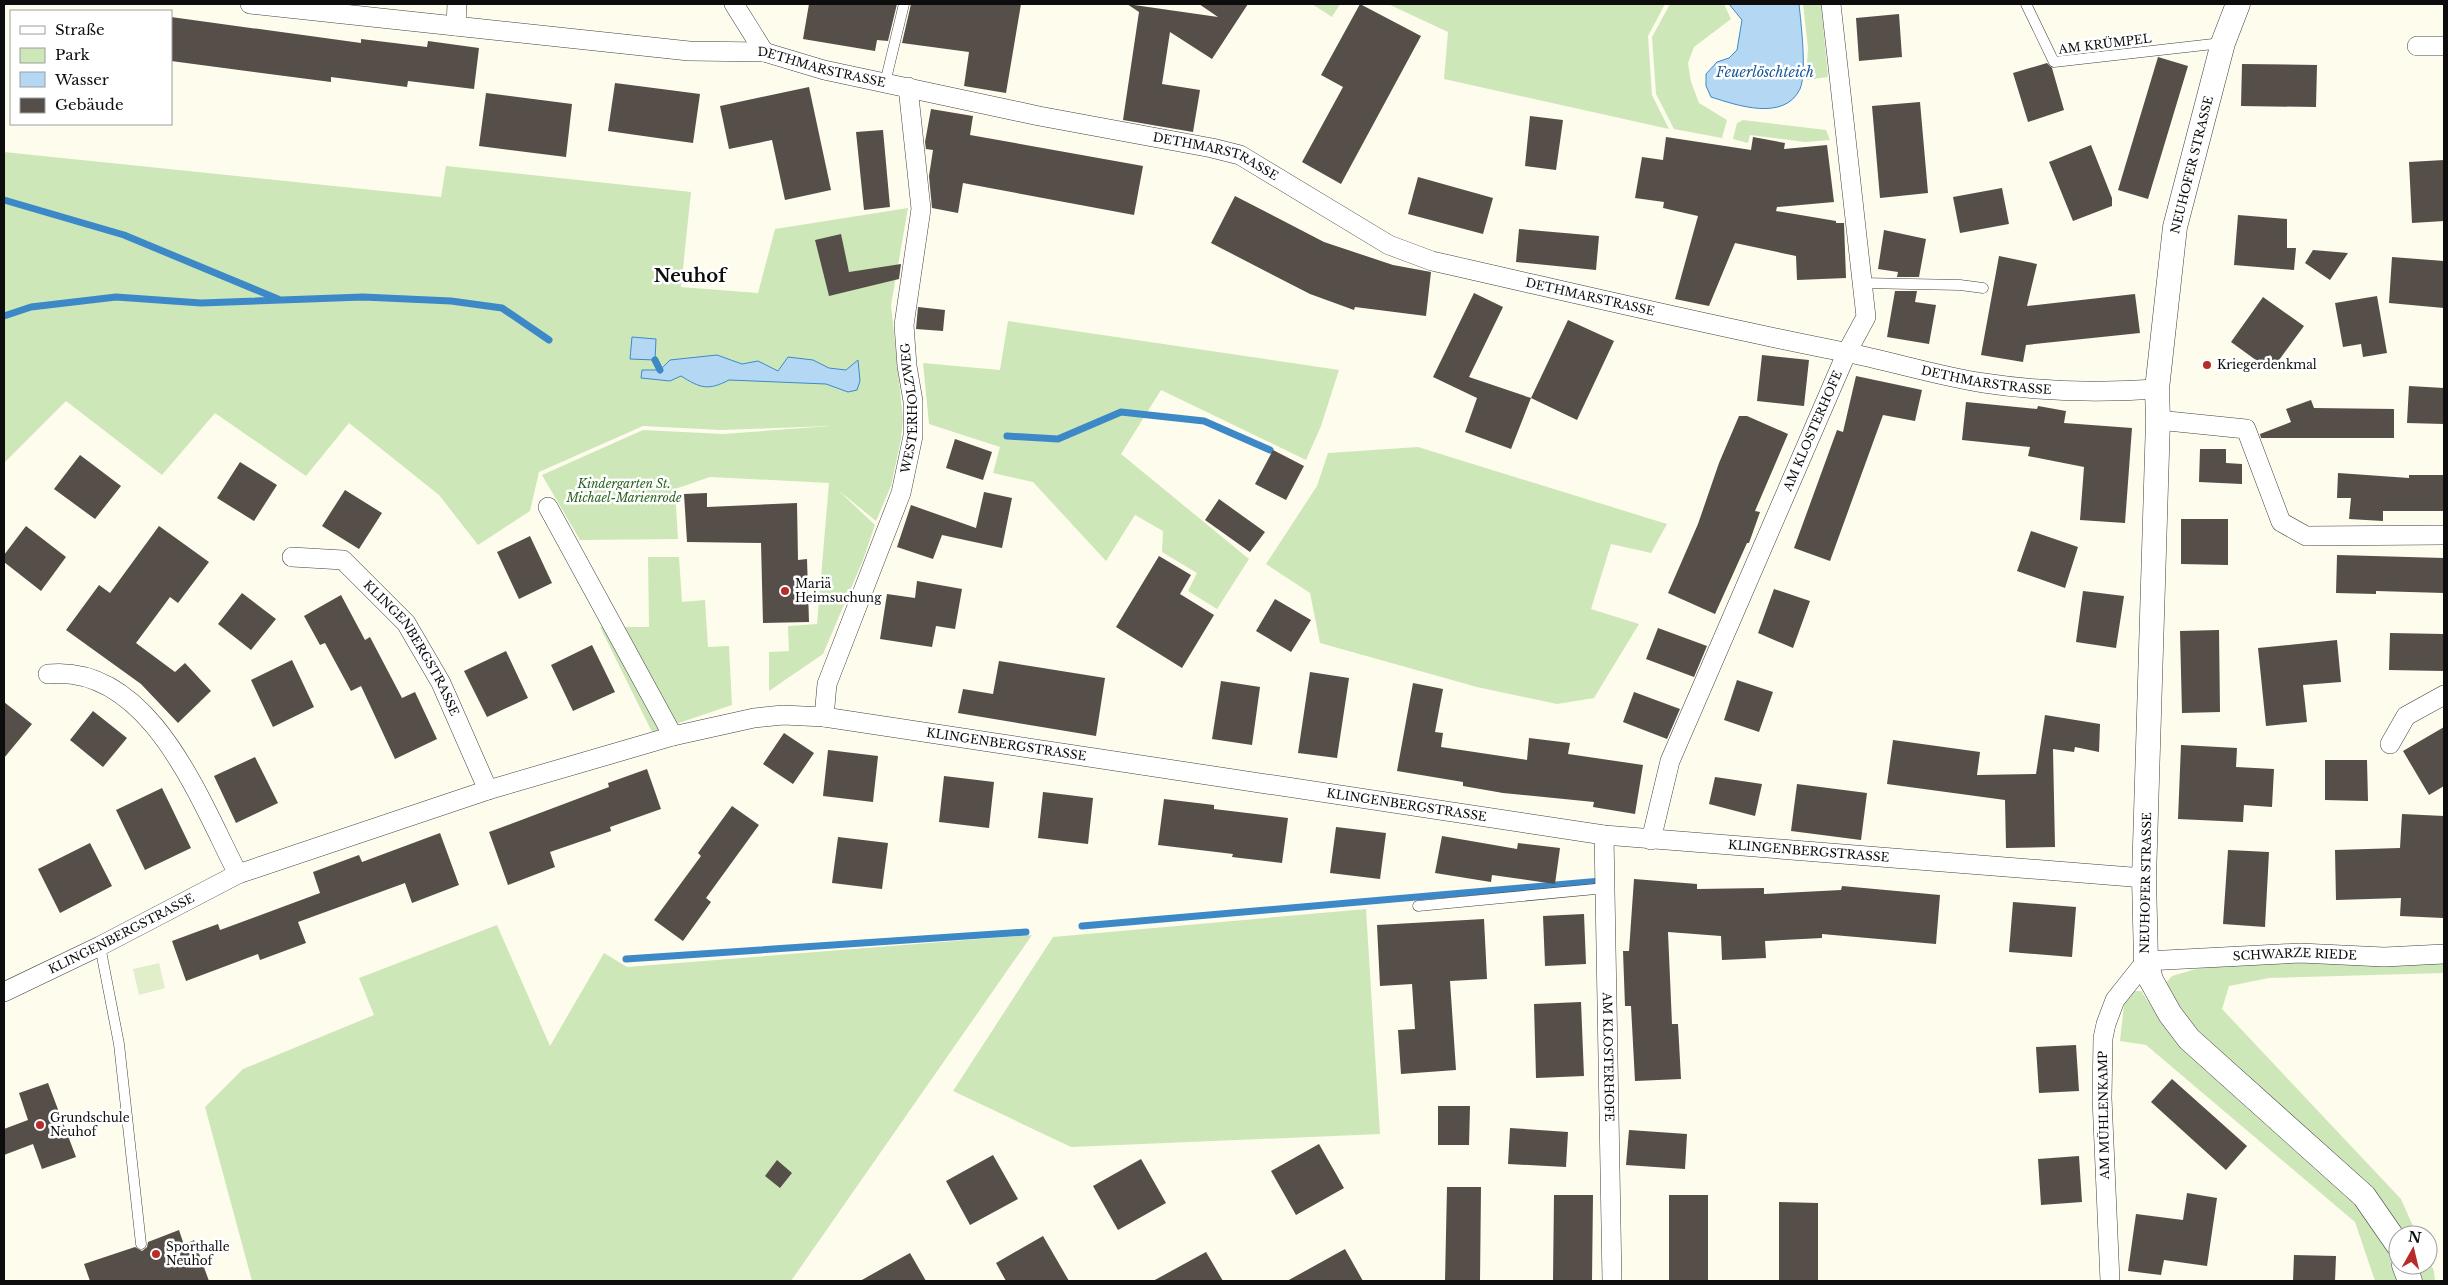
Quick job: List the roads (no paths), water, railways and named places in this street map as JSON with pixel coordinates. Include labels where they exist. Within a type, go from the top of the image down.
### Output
[{"type":"street","name":"DETHMARSTRASSE","points":[[250,4],[689,51],[764,52],[824,70],[1039,116],[1240,155],[1389,245],[1432,261],[1762,337],[1847,352],[1982,383],[2034,390],[2103,393],[2157,389]]},
{"type":"street","points":[[456,26],[457,4]]},
{"type":"street","points":[[734,4],[764,52]]},
{"type":"street","name":"AM KLOSTERHOFE","points":[[1651,840],[1670,761],[1847,352],[1866,316],[1831,4]]},
{"type":"street","name":"NEUHOFER STRASSE","points":[[2238,4],[2223,43],[2175,228],[2157,389],[2158,420],[2144,878],[2146,962],[2151,980],[2170,1014],[2189,1039],[2364,1196],[2388,1231]]},
{"type":"street","points":[[2416,46],[2444,46]]},
{"type":"street","name":"WESTERHOLZWEG","points":[[824,718],[827,684],[901,493],[913,436],[913,401],[907,366],[904,325],[921,209],[908,87]]},
{"type":"street","points":[[2158,420],[2246,429],[2281,522],[2306,536],[2444,535]]},
{"type":"street","points":[[548,507],[674,736]]},
{"type":"street","name":"KLINGENBERGSTRASSE","points":[[292,557],[343,560],[406,623],[441,683],[488,790]]},
{"type":"street","points":[[48,674],[65,672],[109,685],[141,711],[175,752],[238,874]]},
{"type":"street","points":[[2390,744],[2406,716],[2444,695]]},
{"type":"street","name":"KLINGENBERGSTRASSE","points":[[4,992],[100,946],[238,874],[488,790],[674,736],[754,718],[783,715],[824,718],[1604,835],[2144,878]]},
{"type":"street","name":"AM KLOSTERHOFE","points":[[1604,835],[1612,1281]]},
{"type":"street","name":"SCHWARZE RIEDE","points":[[2146,962],[2300,954],[2384,957],[2444,954]]},
{"type":"street","name":"AM MÜHLENKAMP","points":[[2110,1281],[2102,1098],[2103,1038],[2115,1000],[2146,962]]},
{"type":"lane","points":[[885,82],[904,4]]},
{"type":"lane","name":"AM KRÜMPEL","points":[[2026,4],[2054,62],[2223,43]]},
{"type":"lane","points":[[1862,283],[1960,285],[1983,288]]},
{"type":"lane","points":[[1418,906],[1606,888]]},
{"type":"lane","points":[[100,946],[119,1044],[141,1244]]},
{"type":"water","name":"Feuerlöschteich","points":[[1729,4],[1799,4],[1803,72],[1800,89],[1793,99],[1783,105],[1759,108],[1746,107],[1711,97],[1706,86],[1706,74],[1717,62],[1729,58],[1737,50],[1742,20]]},
{"type":"water","points":[[632,337],[656,339],[655,360],[630,359]]},
{"type":"water","points":[[717,355],[742,364],[758,361],[778,371],[788,357],[813,360],[829,368],[846,370],[858,360],[860,381],[857,390],[848,392],[826,384],[729,380],[715,386],[704,387],[681,376],[670,381],[641,378],[642,370],[660,370],[670,360]]},
{"type":"waterway","points":[[4,200],[124,235],[278,299]]},
{"type":"waterway","points":[[4,316],[31,307],[116,297],[201,303],[363,297],[451,301],[502,308],[549,340]]},
{"type":"waterway","points":[[655,360],[660,370]]},
{"type":"waterway","points":[[1007,436],[1058,439],[1121,412],[1204,421],[1270,450]]},
{"type":"waterway","points":[[1082,926],[1601,881]]},
{"type":"waterway","points":[[626,959],[1026,932]]},
{"type":"place","name":"Kriegerdenkmal","points":[[2207,365]]},
{"type":"place","name":"Mariä Heimsuchung","points":[[785,591]]},
{"type":"place","name":"Grundschule Neuhof","points":[[40,1125]]},
{"type":"place","name":"Sporthalle Neuhof","points":[[156,1254]]},
{"type":"district","name":"Neuhof","points":[[690,276]]},
{"type":"park label","name":"Kindergarten St. Michael-Marienrode","points":[[624,491]]}]
